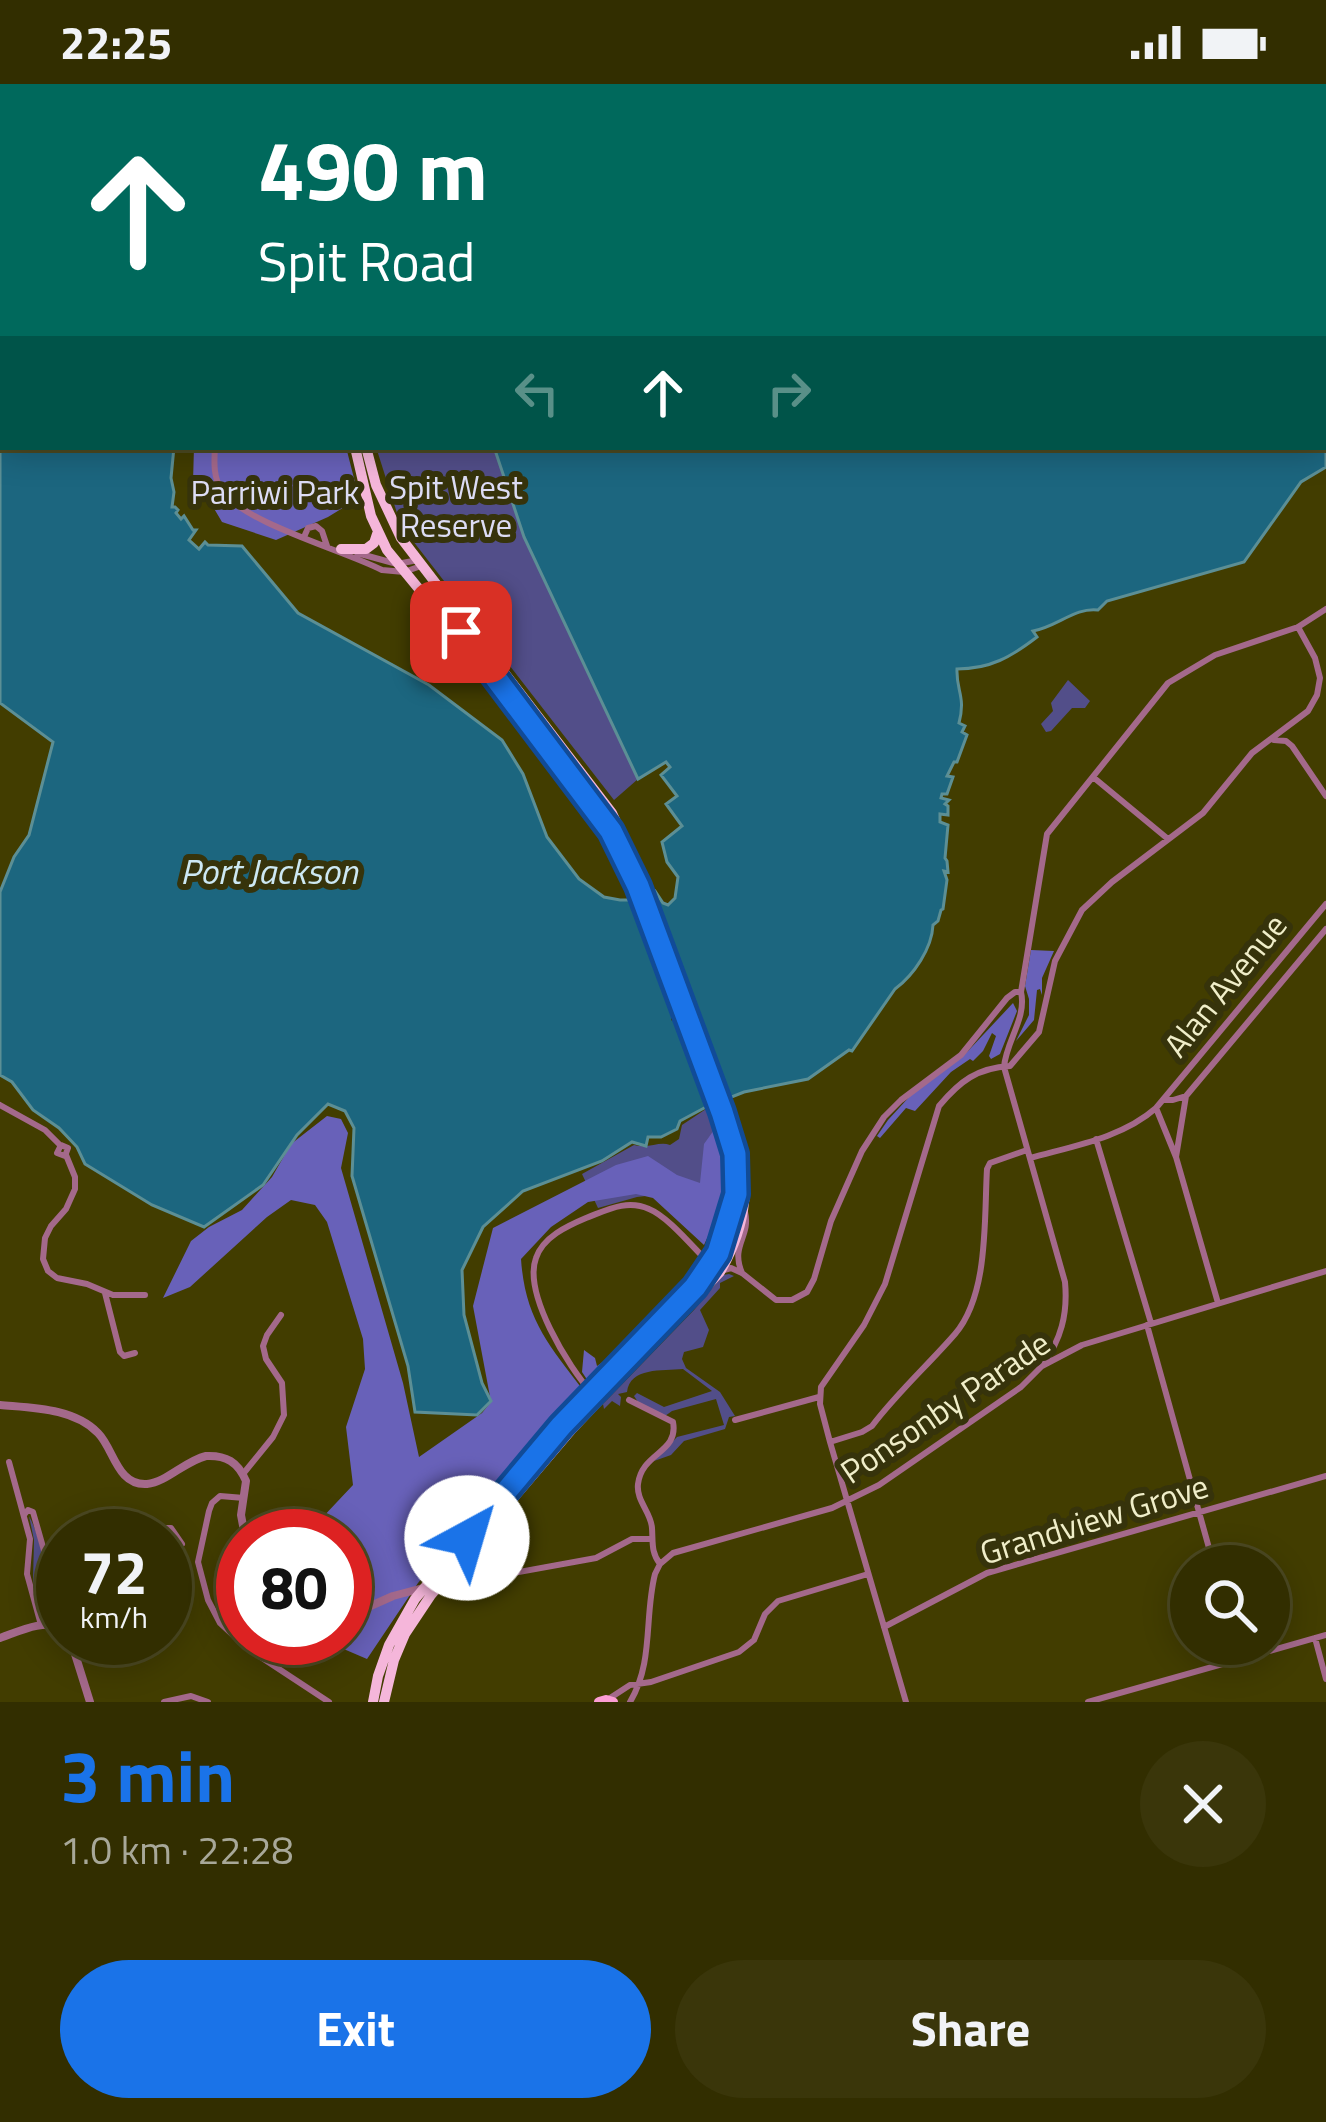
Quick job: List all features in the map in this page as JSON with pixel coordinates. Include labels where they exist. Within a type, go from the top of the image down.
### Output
[{"type":"highway","points":[[356,450],[377,532],[401,568],[461,632],[580,788],[641,885]]},
{"type":"highway","points":[[367,450],[385,507],[401,538],[611,812],[629,846],[746,1166],[745,1202],[735,1242],[716,1269],[596,1396],[431,1595],[405,1634],[383,1702]]},
{"type":"highway","points":[[333,548],[366,549],[377,532]]},
{"type":"highway","points":[[716,1269],[738,1182],[725,1111]]},
{"type":"highway","points":[[373,1702],[388,1645],[408,1610],[561,1426],[596,1396]]},
{"type":"street","points":[[215,450],[215,471],[224,494],[247,512],[333,548],[401,568],[420,563]]},
{"type":"street","points":[[304,537],[308,527],[316,526],[333,548]]},
{"type":"street","points":[[1042,1366],[1060,1335],[1066,1296],[1004,1067],[1023,1008],[1018,992],[1047,834],[1168,683],[1215,655],[1298,627],[1326,609]]},
{"type":"street","points":[[906,1702],[830,1442],[821,1387],[864,1325],[885,1284],[939,1106],[987,1067],[1010,1066],[1039,1032],[1055,961],[1075,920],[1102,890],[1203,813],[1252,754],[1308,711],[1321,678],[1298,627]]},
{"type":"street","points":[[1270,740],[1292,746],[1326,796]]},
{"type":"street","points":[[1093,777],[1168,839]]},
{"type":"street","points":[[586,809],[612,849]]},
{"type":"street","name":"Alan Avenue","points":[[1029,1155],[1096,1139],[1142,1121],[1326,904]]},
{"type":"street","name":"Alan Avenue","points":[[1176,1156],[1186,1096],[1326,928]]},
{"type":"street","points":[[596,1396],[561,1352],[548,1324],[536,1288],[534,1262],[543,1244],[567,1226],[627,1204],[652,1209],[716,1269],[731,1268],[776,1300],[792,1300],[807,1292],[814,1279],[846,1186],[884,1117],[961,1055],[1007,998],[1018,992]]},
{"type":"street","name":"Alan Avenue","points":[[1164,1100],[1186,1096]]},
{"type":"street","points":[[0,1105],[45,1130],[60,1145],[58,1154],[66,1155],[75,1177],[66,1209],[47,1232],[43,1246],[48,1271],[105,1293],[145,1295]]},
{"type":"street","points":[[1156,1108],[1176,1156],[1218,1303]]},
{"type":"street","points":[[1096,1139],[1209,1545]]},
{"type":"street","points":[[830,1442],[872,1426],[957,1332],[980,1274],[987,1169],[990,1163],[1029,1155]]},
{"type":"street","points":[[742,1273],[736,1255],[747,1219],[745,1202]]},
{"type":"street","name":"Ponsonby Parade","points":[[660,1564],[673,1553],[847,1503],[1021,1387],[1042,1366],[1082,1345],[1326,1270]]},
{"type":"street","points":[[105,1293],[118,1348],[124,1356],[135,1353]]},
{"type":"street","points":[[243,1474],[284,1415],[282,1383],[263,1346],[281,1315]]},
{"type":"street","points":[[735,1420],[819,1397]]},
{"type":"street","points":[[629,1400],[673,1422],[675,1431],[673,1440],[642,1468],[638,1481],[639,1499],[652,1526],[650,1539],[660,1564],[652,1584],[649,1649],[630,1702]]},
{"type":"street","points":[[0,1405],[38,1409],[87,1423],[106,1442],[122,1473],[134,1482],[154,1482],[206,1456],[226,1457],[246,1481],[243,1509]]},
{"type":"street","points":[[9,1462],[25,1518],[27,1574],[36,1607]]},
{"type":"street","name":"Grandview Grove","points":[[884,1627],[987,1573],[1326,1476]]},
{"type":"street","points":[[244,1498],[220,1496],[209,1511],[198,1562],[208,1600],[229,1633],[329,1702]]},
{"type":"street","points":[[25,1518],[28,1510],[33,1512],[36,1522]]},
{"type":"street","points":[[458,1592],[497,1576],[596,1558],[632,1539],[650,1539]]},
{"type":"street","points":[[603,1701],[630,1685],[739,1652],[754,1640],[765,1614],[778,1601],[868,1574]]},
{"type":"street","points":[[372,1606],[426,1586]]},
{"type":"street","points":[[398,1594],[406,1600],[408,1610]]},
{"type":"street","points":[[0,1638],[36,1627]]},
{"type":"street","points":[[1088,1702],[1326,1635]]},
{"type":"street","points":[[1315,1638],[1326,1679]]},
{"type":"street","points":[[79,1665],[90,1702]]},
{"type":"street","points":[[164,1702],[191,1696],[208,1702]]},
{"type":"green space","name":"Parriwi Park","points":[[194,450],[347,450],[359,498],[276,540],[222,522],[193,482]]},
{"type":"green space","name":"Spit West Reserve","points":[[377,450],[495,450],[524,537],[637,775],[614,800],[413,541],[397,513]]},
{"type":"green space","points":[[1068,680],[1090,701],[1085,708],[1072,708],[1046,732],[1041,724]]},
{"type":"green space","points":[[1031,950],[1054,951],[1042,978],[1042,995],[1037,990],[1034,1020],[1016,1041],[1029,1015],[1025,986]]},
{"type":"green space","points":[[1013,1003],[1017,1011],[1000,1054],[989,1056],[996,1036],[992,1033],[973,1061],[951,1072],[915,1111],[906,1108],[877,1136],[911,1095],[968,1051]]},
{"type":"green space","points":[[709,1107],[723,1134],[730,1186],[637,1197],[598,1208],[582,1174],[634,1145],[670,1145],[679,1139],[682,1125]]},
{"type":"green space","points":[[327,1116],[341,1119],[348,1133],[341,1168],[403,1383],[419,1457],[491,1402],[473,1306],[493,1228],[616,1165],[648,1156],[700,1183],[704,1144],[714,1130],[725,1163],[722,1198],[704,1245],[653,1198],[636,1194],[588,1202],[551,1227],[521,1259],[533,1314],[583,1390],[418,1583],[372,1652],[372,1509],[330,1509],[353,1485],[346,1427],[365,1369],[363,1339],[327,1222],[315,1205],[291,1200],[190,1287],[163,1298],[191,1241],[242,1210],[272,1177],[291,1144]]},
{"type":"green space","points":[[699,1269],[703,1273],[592,1387],[582,1372],[584,1350],[597,1366],[627,1345]]},
{"type":"green space","points":[[723,1275],[734,1276],[720,1283],[700,1310],[709,1330],[703,1347],[684,1352],[682,1359],[686,1368],[720,1392],[735,1416],[729,1417],[725,1429],[684,1441],[671,1455],[654,1461],[677,1437],[724,1425],[716,1399],[665,1416],[634,1396],[637,1393],[664,1407],[712,1391],[683,1369],[657,1371],[634,1378],[627,1392],[618,1394],[620,1406],[612,1401],[604,1409],[603,1404]]},
{"type":"green space","points":[[29,1516],[36,1534],[36,1592],[33,1581]]},
{"type":"water","name":"Port Jackson","points":[[0,450],[174,450],[172,507],[196,530],[189,540],[199,549],[205,542],[242,546],[298,613],[429,685],[502,740],[523,774],[547,837],[579,879],[604,897],[637,900],[655,891],[668,905],[675,898],[678,877],[667,862],[662,842],[682,826],[666,804],[677,796],[661,775],[670,767],[666,762],[638,779],[524,537],[495,450],[1326,450],[1326,467],[1301,482],[1244,562],[1107,601],[1098,610],[1082,611],[1033,631],[1037,637],[1000,660],[957,669],[962,706],[959,723],[967,735],[947,776],[953,777],[947,794],[941,798],[949,800],[945,804],[948,815],[940,814],[940,822],[948,825],[948,872],[944,871],[943,909],[921,960],[852,1051],[808,1079],[744,1092],[706,1107],[680,1121],[677,1129],[648,1137],[646,1146],[632,1142],[602,1161],[523,1191],[483,1227],[462,1270],[464,1315],[491,1401],[477,1415],[415,1412],[408,1366],[352,1176],[354,1128],[345,1111],[328,1104],[297,1135],[263,1185],[204,1227],[152,1205],[85,1164],[59,1128],[33,1110],[12,1082],[0,1075],[0,892],[29,835],[53,742],[0,703]]},
{"type":"pier","points":[[651,886],[733,1103],[714,1110],[682,1023],[671,1020],[677,1010],[634,893]]},
{"type":"route","points":[[461,632],[620,848],[722,1112],[738,1182],[712,1266],[561,1426],[467,1538]]}]
